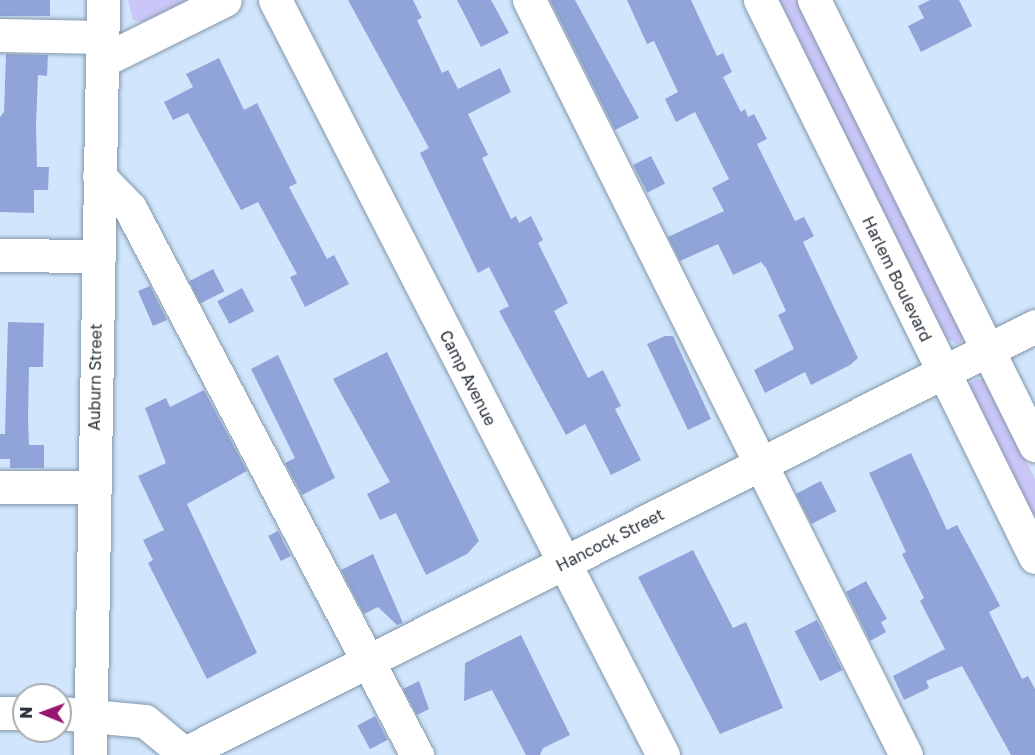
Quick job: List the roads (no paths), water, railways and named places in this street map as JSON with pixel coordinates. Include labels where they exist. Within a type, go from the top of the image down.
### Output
[{"type":"street","name":"Auburn Street","points":[[90,755],[76,713],[94,487],[96,256],[103,0]]},
{"type":"street","points":[[0,35],[102,49],[225,0]]},
{"type":"street","name":"Camp Avenue","points":[[275,0],[562,564],[663,755]]},
{"type":"street","points":[[529,0],[906,755]]},
{"type":"street","name":"Harlem Boulevard","points":[[760,0],[1035,557]]},
{"type":"street","points":[[814,0],[1035,445]]},
{"type":"street","points":[[99,176],[130,208],[370,658],[417,755]]},
{"type":"street","points":[[0,255],[96,256]]},
{"type":"street","name":"Hancock Street","points":[[186,754],[370,658],[1035,326]]},
{"type":"street","points":[[0,487],[94,487]]},
{"type":"street","points":[[76,713],[145,721],[186,754]]}]
